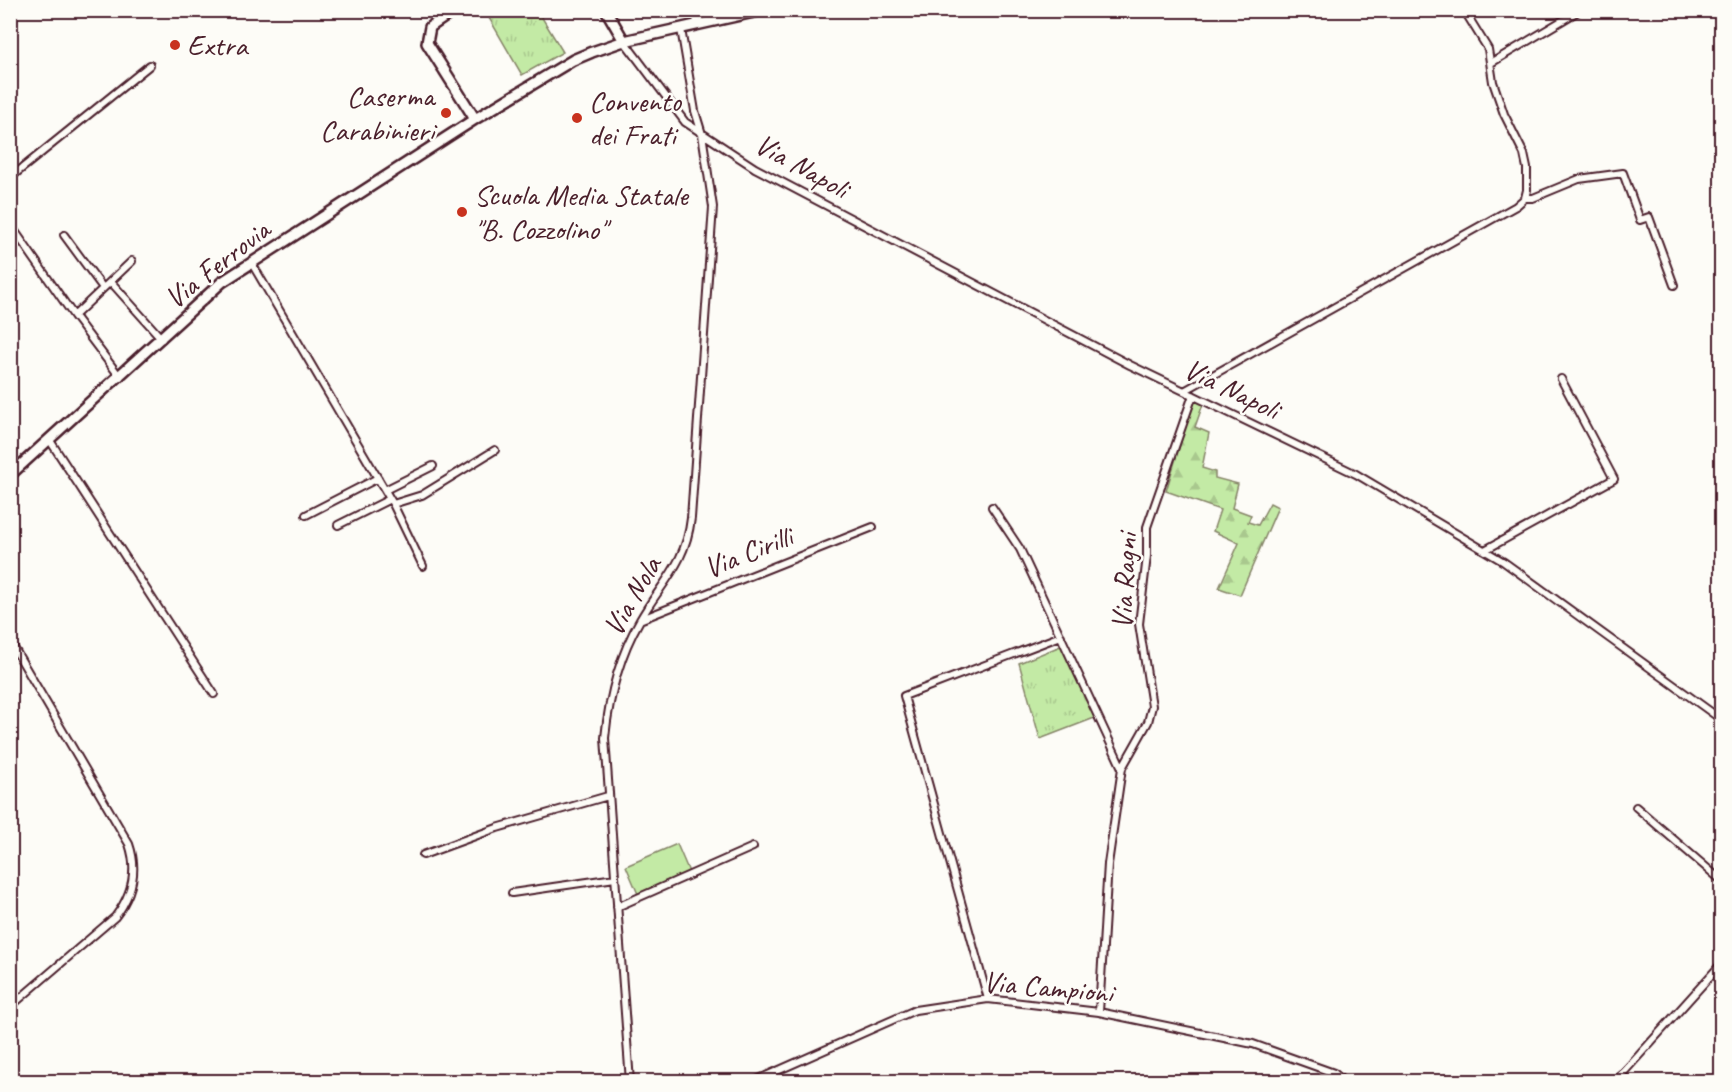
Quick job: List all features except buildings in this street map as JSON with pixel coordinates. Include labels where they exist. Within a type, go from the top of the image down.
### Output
[{"type":"main road","points":[[606,10],[624,41]]},
{"type":"main road","name":"Via Ferrovia","points":[[10,475],[121,378],[222,282],[475,119],[573,60],[624,41],[763,10]]},
{"type":"main road","points":[[452,11],[430,27],[427,43],[475,119]]},
{"type":"street","points":[[696,25],[698,10]]},
{"type":"street","points":[[1464,10],[1488,49],[1493,82],[1504,114],[1526,161],[1528,181],[1525,198]]},
{"type":"street","points":[[1491,63],[1580,10]]},
{"type":"street","name":"Via Nola","points":[[630,1082],[605,738],[620,664],[640,620],[678,563],[689,533],[712,207],[702,134],[695,111],[681,29]]},
{"type":"street","name":"Via Napoli","points":[[624,41],[685,122],[702,134],[766,173],[1185,391],[1356,474],[1485,550],[1722,720]]},
{"type":"street","points":[[10,178],[150,65]]},
{"type":"street","points":[[1185,391],[1506,212],[1525,198],[1533,198],[1579,179],[1623,173],[1640,220],[1649,218],[1674,285]]},
{"type":"street","points":[[10,224],[74,316],[121,378]]},
{"type":"street","points":[[64,235],[103,288]]},
{"type":"street","points":[[74,316],[132,261]]},
{"type":"street","points":[[251,262],[385,490],[423,566]]},
{"type":"street","points":[[111,282],[162,339]]},
{"type":"street","points":[[1485,550],[1614,479],[1561,379]]},
{"type":"street","name":"Via Ragni","points":[[1099,1012],[1108,864],[1122,768],[1148,722],[1152,706],[1139,624],[1147,556],[1147,527],[1193,395]]},
{"type":"street","points":[[49,439],[214,694]]},
{"type":"street","points":[[338,525],[391,502],[422,495],[495,450]]},
{"type":"street","points":[[385,490],[433,466]]},
{"type":"street","points":[[306,515],[378,478]]},
{"type":"street","name":"Via Ragni","points":[[992,507],[1020,549],[1122,768]]},
{"type":"street","name":"Via Cirilli","points":[[640,620],[873,527]]},
{"type":"street","points":[[988,999],[904,696],[1060,636]]},
{"type":"street","points":[[10,641],[129,844],[135,860],[134,876],[126,903],[115,917],[10,1007]]},
{"type":"street","points":[[423,855],[497,828],[608,796]]},
{"type":"street","points":[[1636,807],[1722,881]]},
{"type":"street","points":[[617,907],[753,847]]},
{"type":"street","points":[[512,893],[615,878]]},
{"type":"street","points":[[1615,1082],[1722,963]]},
{"type":"street","name":"Via Campioni","points":[[752,1082],[915,1010],[988,999],[1099,1012],[1253,1044],[1334,1073],[1344,1082]]},
{"type":"street","points":[[1621,1074],[1629,1082]]},
{"type":"green space","points":[[485,11],[538,11],[563,52],[522,75]]},
{"type":"green space","points":[[1194,399],[1203,404],[1195,427],[1209,433],[1202,468],[1215,472],[1215,478],[1238,484],[1232,508],[1251,515],[1248,522],[1258,525],[1270,503],[1278,507],[1240,595],[1219,588],[1239,543],[1213,531],[1220,510],[1166,491]]},
{"type":"green space","points":[[1063,645],[1097,717],[1040,739],[1019,663]]},
{"type":"green space","points":[[677,844],[689,872],[638,894],[626,866]]},
{"type":"place","name":"Extra","points":[[175,45]]},
{"type":"place","name":"Caserma Carabinieri","points":[[446,113]]},
{"type":"place","name":"Convento dei Frati","points":[[577,118]]},
{"type":"place","name":"Scuola Media Statale \"B. Cozzolino\"","points":[[462,212]]}]
